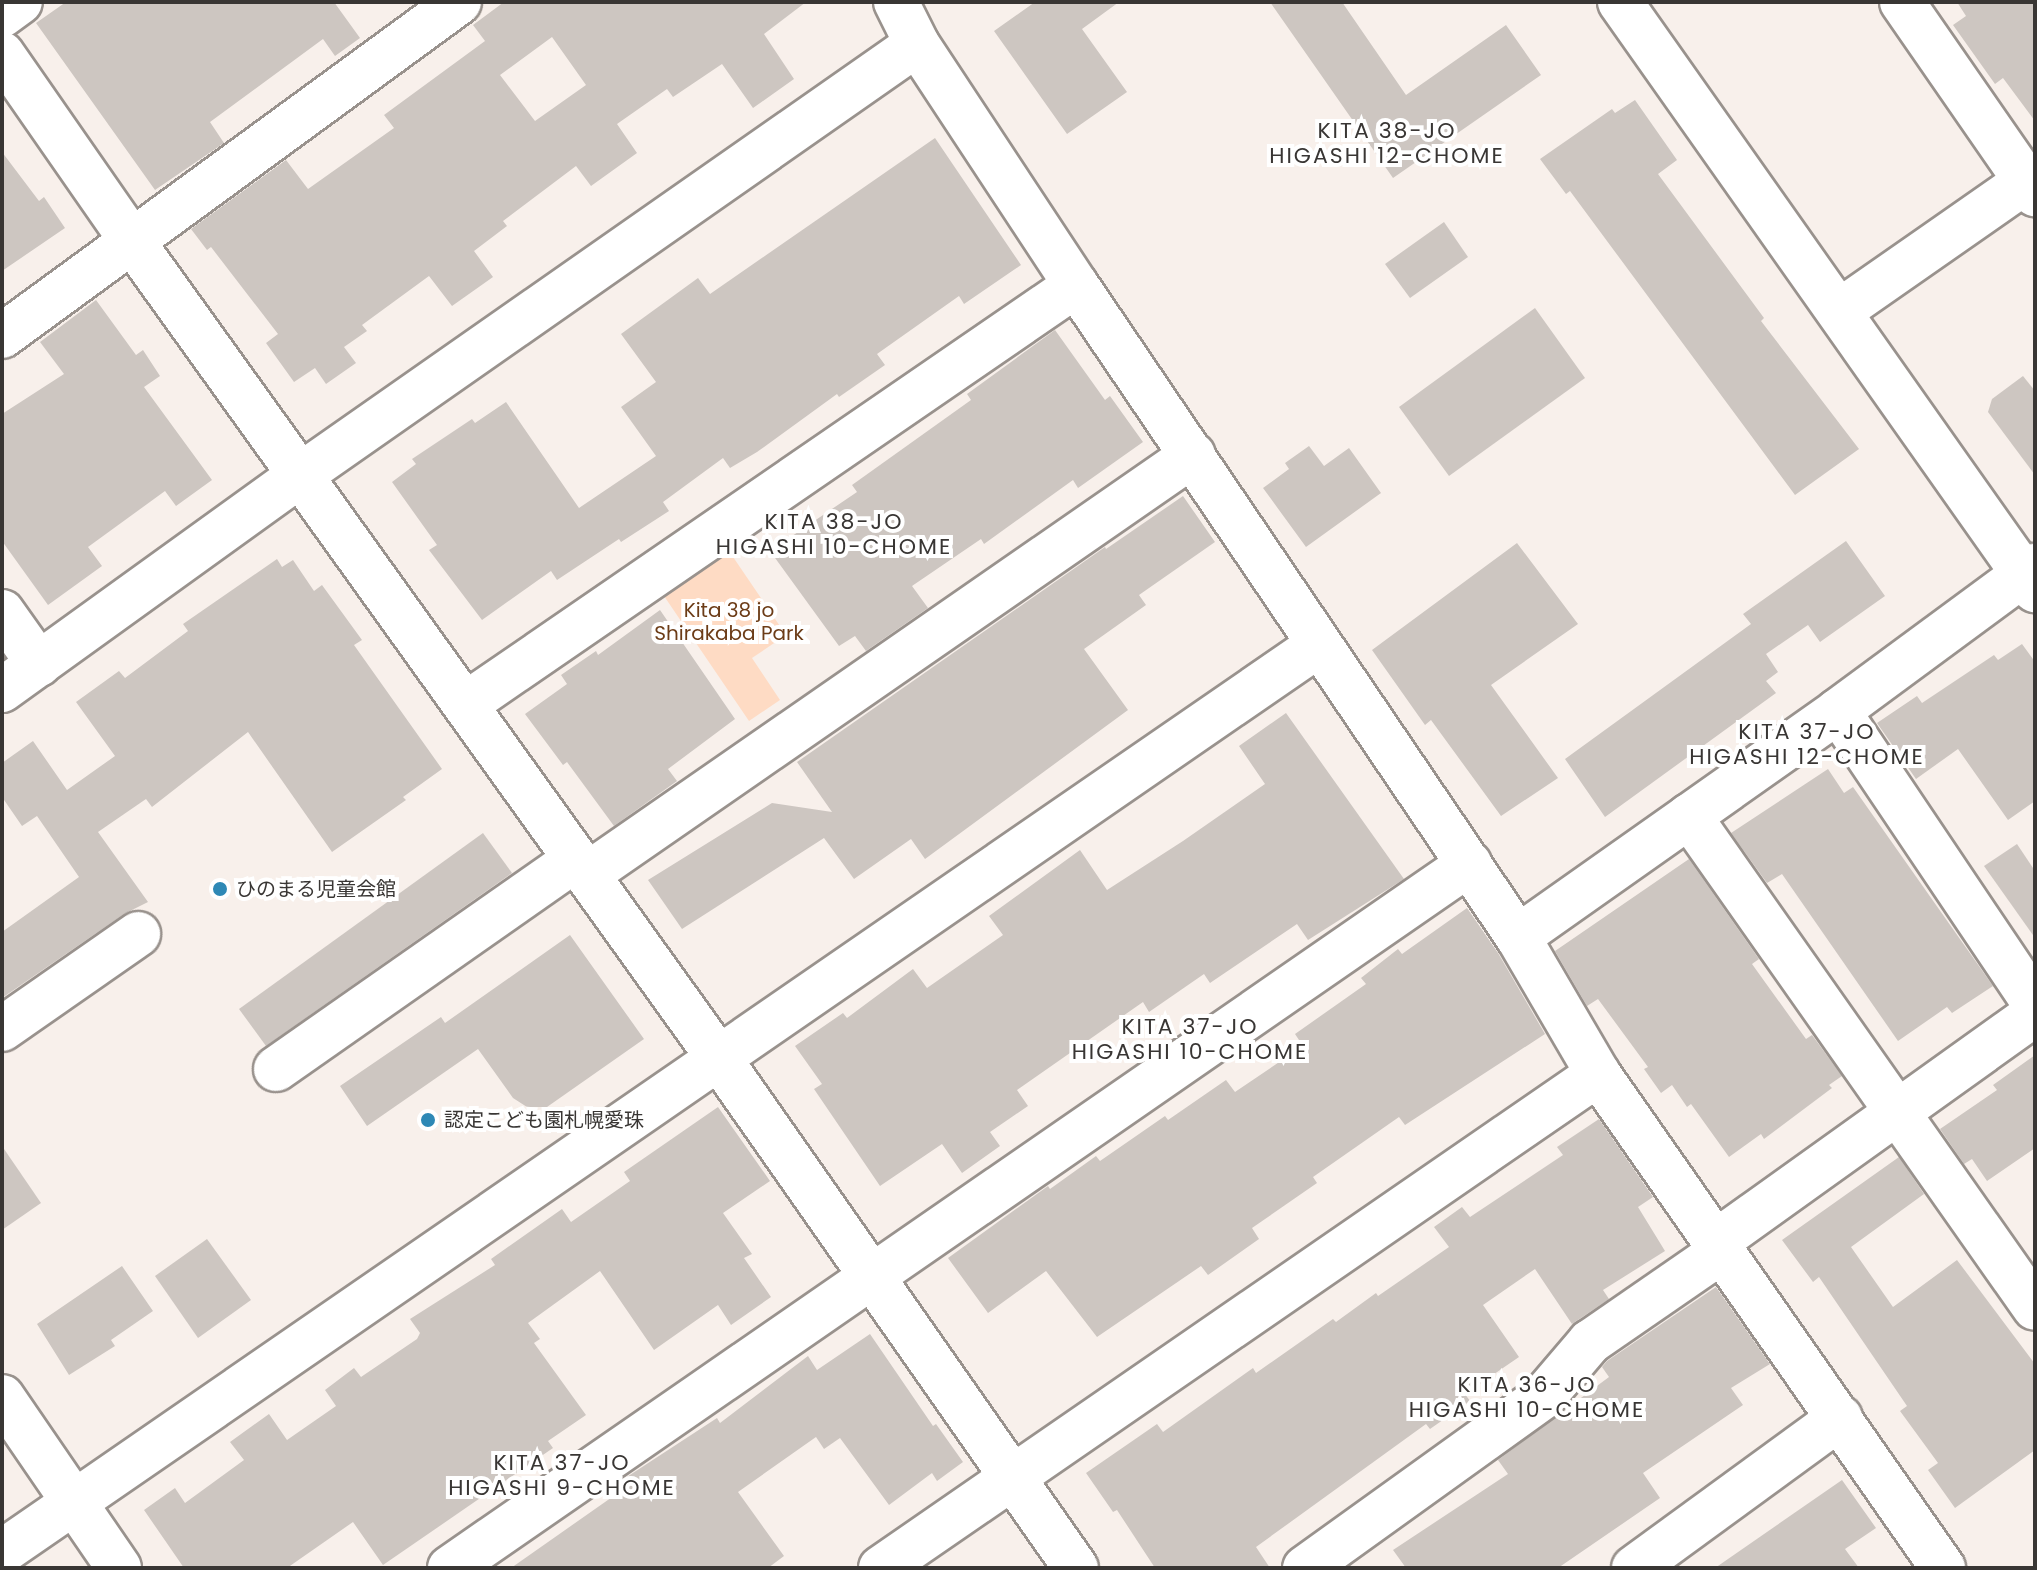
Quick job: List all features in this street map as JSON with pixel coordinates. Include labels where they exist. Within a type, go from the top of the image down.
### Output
[{"type":"street","points":[[2,15],[20,2]]},
{"type":"street","points":[[2,336],[459,2]]},
{"type":"street","points":[[896,2],[917,44],[1076,285],[1518,937],[1598,1074],[1943,1568]]},
{"type":"street","points":[[1518,937],[2031,577],[1620,2]]},
{"type":"street","points":[[1840,311],[2032,183],[1902,2]]},
{"type":"street","points":[[2,690],[302,474],[917,44]]},
{"type":"street","points":[[2,54],[132,241],[718,1057],[1076,1568]]},
{"type":"street","points":[[466,704],[1076,285]]},
{"type":"street","points":[[276,1069],[1193,455]]},
{"type":"street","points":[[2,612],[39,664]]},
{"type":"street","points":[[2,1552],[1318,645]]},
{"type":"street","points":[[1838,711],[2035,1004]]},
{"type":"street","points":[[1689,816],[2035,1308]]},
{"type":"street","points":[[450,1568],[1469,864]]},
{"type":"street","points":[[2,1029],[138,934]]},
{"type":"street","points":[[1305,1568],[1544,1396],[1590,1342],[2035,1014]]},
{"type":"street","points":[[881,1568],[1598,1074]]},
{"type":"street","points":[[2,1397],[119,1568]]},
{"type":"street","points":[[1637,1567],[1840,1418]]},
{"type":"green space","name":"Kita 38 jo Shirakaba Park","points":[[729,551],[786,635],[752,658],[780,700],[749,721],[664,596]]},
{"type":"building","points":[[66,2],[334,2],[360,38],[335,56],[323,39],[210,122],[224,143],[155,190],[36,23]]},
{"type":"building","points":[[504,2],[806,2],[764,34],[794,79],[753,108],[722,64],[673,97],[667,89],[617,124],[637,153],[591,186],[576,166],[503,221],[507,226],[474,251],[493,277],[452,306],[429,276],[362,325],[367,331],[344,347],[356,363],[326,384],[315,368],[294,382],[266,343],[278,334],[211,247],[207,250],[191,229],[286,160],[308,189],[394,128],[384,115],[485,41],[473,25]],"holes":[[[552,37],[586,85],[535,121],[500,75]]]},
{"type":"building","points":[[1035,2],[1119,2],[1082,29],[1127,92],[1067,134],[994,31]]},
{"type":"building","points":[[1270,2],[1342,2],[1406,95],[1506,25],[1541,75],[1393,178]]},
{"type":"building","points":[[1957,2],[2035,2],[2035,121],[2003,78],[1995,84],[1953,25],[1966,16]]},
{"type":"building","points":[[1635,100],[1677,160],[1658,174],[1764,318],[1761,321],[1859,449],[1795,495],[1570,191],[1566,194],[1540,159],[1612,109],[1615,113]]},
{"type":"building","points":[[935,138],[1021,265],[964,304],[959,296],[877,354],[885,365],[839,397],[837,394],[757,452],[730,468],[723,458],[663,502],[669,511],[557,580],[551,571],[482,620],[429,550],[437,545],[392,482],[416,464],[412,459],[472,419],[475,423],[506,402],[579,508],[656,456],[621,407],[656,382],[621,334],[698,278],[710,294]]},
{"type":"building","points":[[2,152],[39,201],[44,197],[65,228],[2,271]]},
{"type":"building","points":[[1444,222],[1468,257],[1410,298],[1385,264]]},
{"type":"building","points":[[96,300],[136,355],[143,350],[160,376],[144,387],[212,480],[176,506],[165,491],[88,547],[102,566],[48,605],[2,541],[2,414],[64,374],[40,342]]},
{"type":"building","points":[[1535,308],[1585,378],[1449,476],[1399,407]]},
{"type":"building","points":[[1055,330],[1105,400],[1110,396],[1143,442],[1078,488],[1073,480],[984,544],[981,539],[912,586],[928,608],[866,651],[855,636],[839,646],[770,551],[857,492],[852,485],[971,400],[967,394]]},
{"type":"building","points":[[2023,376],[2035,391],[2035,475],[1988,412],[1992,399]]},
{"type":"building","points":[[1309,446],[1324,466],[1349,448],[1381,493],[1306,547],[1263,488],[1289,469],[1285,463]]},
{"type":"building","points":[[1183,496],[1215,542],[1139,595],[1146,605],[1084,649],[1128,710],[925,859],[911,839],[854,879],[824,838],[682,929],[648,880],[772,803],[832,812],[797,762]]},
{"type":"building","points":[[1846,541],[1885,596],[1820,642],[1808,625],[1766,654],[1778,672],[1766,681],[1776,693],[1605,817],[1565,759],[1751,624],[1743,614]]},
{"type":"building","points":[[1517,543],[1578,624],[1491,685],[1558,778],[1501,816],[1431,720],[1425,725],[1372,650]]},
{"type":"building","points":[[277,559],[282,567],[293,560],[314,591],[322,585],[362,640],[354,645],[442,769],[403,797],[406,800],[332,852],[248,732],[152,807],[146,799],[98,832],[148,902],[124,914],[2,998],[2,932],[79,877],[37,816],[22,826],[2,797],[2,763],[33,741],[67,790],[115,756],[76,702],[119,671],[125,678],[188,631],[183,624]]},
{"type":"building","points":[[660,610],[735,719],[668,769],[677,781],[614,826],[567,762],[563,765],[525,714],[567,684],[561,675],[596,651],[598,655]]},
{"type":"building","points":[[2022,644],[2035,662],[2035,801],[2008,820],[1958,749],[1916,779],[1877,723],[1917,696],[1922,703],[1994,655],[1998,660]]},
{"type":"building","points":[[1286,713],[1404,879],[1308,940],[1297,924],[1210,983],[1204,974],[1149,1012],[1143,1002],[1017,1090],[1028,1106],[990,1132],[1000,1146],[962,1173],[942,1144],[880,1186],[814,1089],[822,1084],[795,1046],[843,1013],[847,1018],[913,969],[927,988],[1003,935],[989,916],[1080,850],[1107,890],[1183,841],[1265,784],[1239,746]]},
{"type":"building","points":[[1828,769],[1844,793],[1853,787],[1993,986],[1952,1013],[1947,1007],[1898,1041],[1782,874],[1767,883],[1731,833]]},
{"type":"building","points":[[483,833],[512,873],[266,1046],[239,1009]]},
{"type":"building","points":[[2017,844],[2035,871],[2035,938],[1984,866]]},
{"type":"building","points":[[1689,859],[1759,959],[1752,964],[1806,1039],[1812,1035],[1842,1076],[1829,1085],[1832,1088],[1764,1139],[1761,1134],[1729,1157],[1691,1104],[1687,1107],[1672,1085],[1661,1093],[1644,1069],[1648,1067],[1598,999],[1587,1006],[1555,951]]},
{"type":"building","points":[[1467,908],[1498,953],[1545,1034],[1405,1125],[1399,1117],[1313,1177],[1317,1183],[1252,1228],[1259,1239],[1208,1275],[1201,1266],[1097,1337],[1046,1271],[988,1313],[948,1258],[1048,1186],[1050,1189],[1096,1156],[1100,1161],[1165,1116],[1168,1120],[1226,1080],[1235,1092],[1303,1046],[1295,1034],[1366,984],[1361,978],[1398,949],[1402,954]]},
{"type":"building","points":[[570,935],[644,1039],[547,1107],[527,1107],[513,1098],[478,1049],[367,1126],[340,1086],[441,1017],[445,1023]]},
{"type":"building","points":[[2035,1055],[2035,1148],[1987,1181],[1972,1159],[1964,1164],[1940,1129],[1997,1090],[1993,1085]]},
{"type":"building","points":[[718,1107],[770,1181],[723,1213],[752,1254],[744,1258],[771,1297],[731,1325],[718,1305],[654,1350],[600,1271],[528,1323],[540,1339],[534,1343],[586,1415],[548,1441],[553,1448],[383,1565],[353,1522],[287,1568],[184,1568],[144,1510],[175,1488],[185,1503],[244,1460],[230,1442],[269,1414],[287,1440],[336,1406],[325,1390],[354,1368],[361,1377],[417,1339],[420,1333],[410,1319],[495,1265],[491,1259],[562,1209],[571,1222],[630,1181],[624,1172]]},
{"type":"building","points":[[1599,1119],[1653,1197],[1638,1207],[1665,1251],[1603,1290],[1609,1299],[1572,1324],[1535,1269],[1483,1305],[1519,1357],[1465,1394],[1470,1401],[1430,1429],[1426,1424],[1256,1547],[1270,1568],[1155,1568],[1117,1510],[1113,1512],[1086,1473],[1157,1424],[1163,1432],[1253,1368],[1256,1373],[1333,1319],[1336,1322],[1376,1293],[1378,1296],[1449,1247],[1434,1227],[1462,1207],[1470,1217],[1563,1155],[1557,1147]]},
{"type":"building","points":[[2,1146],[41,1203],[2,1230]]},
{"type":"building","points":[[1899,1157],[1924,1194],[1851,1247],[1893,1307],[1957,1260],[2035,1364],[2035,1450],[1955,1508],[1928,1470],[1938,1463],[1900,1411],[1907,1406],[1819,1277],[1813,1282],[1782,1240]]},
{"type":"building","points":[[207,1239],[251,1300],[198,1338],[155,1276]]},
{"type":"building","points":[[122,1266],[153,1311],[111,1340],[115,1346],[69,1375],[37,1324]]},
{"type":"building","points":[[1716,1287],[1770,1364],[1731,1388],[1743,1405],[1643,1473],[1660,1498],[1558,1568],[1406,1568],[1393,1550],[1508,1474],[1498,1460],[1609,1377],[1602,1367],[1607,1361]]},
{"type":"building","points":[[870,1334],[933,1426],[936,1424],[963,1462],[937,1481],[932,1473],[889,1505],[840,1438],[824,1449],[816,1437],[738,1492],[784,1556],[768,1568],[511,1568],[615,1495],[610,1488],[717,1418],[720,1423],[808,1356],[817,1370]]},
{"type":"building","points":[[1842,1480],[1876,1528],[1845,1549],[1859,1568],[1715,1568]]},
{"type":"place","name":"ひのまる児童会館","points":[[220,889]]},
{"type":"place","name":"認定こども園札幌愛珠","points":[[428,1120]]},
{"type":"district","name":"KITA 38-JO HIGASHI 12-CHOME","points":[[1387,142]]},
{"type":"district","name":"KITA 38-JO HIGASHI 10-CHOME","points":[[834,534]]},
{"type":"district","name":"KITA 37-JO HIGASHI 12-CHOME","points":[[1807,744]]},
{"type":"district","name":"KITA 37-JO HIGASHI 10-CHOME","points":[[1190,1038]]},
{"type":"district","name":"KITA 36-JO HIGASHI 10-CHOME","points":[[1527,1396]]},
{"type":"district","name":"KITA 37-JO HIGASHI 9-CHOME","points":[[562,1474]]}]
